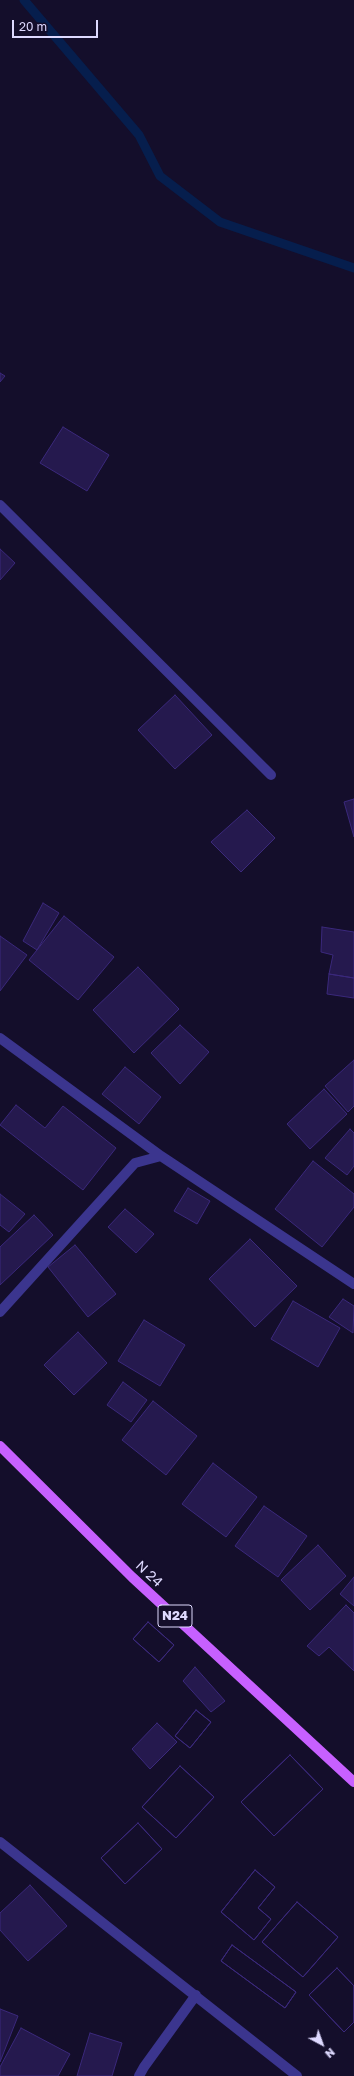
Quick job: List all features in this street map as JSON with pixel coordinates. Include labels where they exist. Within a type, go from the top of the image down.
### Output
[{"type":"main road","name":"N 24","points":[[0,1446],[132,1577],[354,1782]]},
{"type":"street","points":[[0,505],[271,775]]},
{"type":"street","points":[[0,1038],[161,1156],[354,1284]]},
{"type":"street","points":[[0,1312],[135,1163],[161,1156]]},
{"type":"street","points":[[0,1842],[297,2076]]},
{"type":"street","points":[[140,2076],[144,2066],[196,1995]]},
{"type":"building","points":[[0,373],[5,376],[0,382]]},
{"type":"building","points":[[63,427],[109,455],[87,491],[40,463]]},
{"type":"building","points":[[0,549],[15,563],[0,580]]},
{"type":"building","points":[[175,695],[212,735],[175,769],[138,730]]},
{"type":"building","points":[[354,799],[354,837],[344,802]]},
{"type":"building","points":[[247,810],[275,838],[241,872],[211,842]]},
{"type":"building","points":[[43,903],[59,913],[37,950],[23,941]]},
{"type":"building","points":[[64,916],[114,957],[78,1000],[29,960]]},
{"type":"building","points":[[322,927],[354,932],[354,978],[329,974],[333,955],[321,952]]},
{"type":"building","points":[[0,936],[27,955],[0,991]]},
{"type":"building","points":[[138,967],[179,1009],[134,1053],[93,1010]]},
{"type":"building","points":[[329,974],[354,978],[354,998],[327,994]]},
{"type":"building","points":[[180,1025],[209,1052],[180,1084],[151,1053]]},
{"type":"building","points":[[354,1060],[354,1106],[348,1112],[325,1086]]},
{"type":"building","points":[[125,1067],[161,1097],[139,1124],[102,1094]]},
{"type":"building","points":[[324,1089],[347,1114],[310,1149],[287,1124]]},
{"type":"building","points":[[16,1105],[45,1128],[63,1106],[116,1148],[83,1190],[0,1125]]},
{"type":"building","points":[[350,1129],[354,1133],[354,1166],[347,1175],[325,1158]]},
{"type":"building","points":[[313,1161],[354,1194],[354,1207],[322,1247],[275,1209]]},
{"type":"building","points":[[188,1188],[210,1201],[197,1224],[174,1211]]},
{"type":"building","points":[[0,1194],[25,1214],[9,1232],[0,1225]]},
{"type":"building","points":[[125,1209],[154,1234],[136,1253],[108,1227]]},
{"type":"building","points":[[34,1215],[53,1235],[0,1285],[0,1247]]},
{"type":"building","points":[[250,1239],[297,1286],[255,1327],[209,1279]]},
{"type":"building","points":[[75,1245],[116,1294],[88,1317],[48,1267]]},
{"type":"building","points":[[343,1299],[354,1306],[353,1333],[329,1317]]},
{"type":"building","points":[[293,1301],[340,1328],[318,1367],[271,1339]]},
{"type":"building","points":[[144,1320],[185,1345],[160,1386],[118,1361]]},
{"type":"building","points":[[78,1332],[107,1363],[74,1395],[44,1365]]},
{"type":"building","points":[[123,1382],[147,1400],[131,1422],[107,1405]]},
{"type":"building","points":[[153,1401],[197,1436],[166,1475],[122,1440]]},
{"type":"building","points":[[213,1463],[257,1497],[226,1537],[182,1504]]},
{"type":"building","points":[[264,1506],[307,1536],[278,1577],[235,1546]]},
{"type":"building","points":[[318,1545],[346,1576],[310,1610],[281,1580]]},
{"type":"building","points":[[354,1577],[354,1606],[340,1594]]},
{"type":"building","points":[[346,1605],[354,1613],[354,1671],[329,1647],[319,1656],[307,1646]]},
{"type":"building","points":[[148,1622],[174,1645],[159,1662],[133,1639]]},
{"type":"building","points":[[148,1622],[174,1645],[159,1662],[133,1639]]},
{"type":"building","points":[[195,1667],[225,1701],[211,1712],[183,1681]]},
{"type":"building","points":[[196,1710],[211,1722],[190,1748],[175,1736]]},
{"type":"building","points":[[196,1710],[211,1722],[190,1748],[175,1736]]},
{"type":"building","points":[[157,1723],[177,1742],[150,1769],[132,1749]]},
{"type":"building","points":[[290,1755],[323,1789],[274,1836],[241,1802]]},
{"type":"building","points":[[290,1755],[323,1789],[274,1836],[241,1802]]},
{"type":"building","points":[[180,1766],[214,1797],[176,1838],[142,1807]]},
{"type":"building","points":[[180,1766],[214,1797],[176,1838],[142,1807]]},
{"type":"building","points":[[138,1823],[162,1849],[125,1884],[101,1858]]},
{"type":"building","points":[[138,1823],[162,1849],[125,1884],[101,1858]]},
{"type":"building","points":[[255,1870],[275,1887],[258,1908],[271,1919],[254,1940],[221,1912]]},
{"type":"building","points":[[255,1870],[275,1887],[258,1908],[271,1919],[254,1940],[221,1912]]},
{"type":"building","points":[[30,1885],[67,1926],[28,1961],[0,1930],[0,1913]]},
{"type":"building","points":[[297,1902],[338,1937],[303,1977],[262,1942]]},
{"type":"building","points":[[297,1902],[338,1937],[303,1977],[262,1942]]},
{"type":"building","points":[[232,1945],[296,1992],[285,2008],[221,1961]]},
{"type":"building","points":[[232,1945],[296,1992],[285,2008],[221,1961]]},
{"type":"building","points":[[337,1968],[354,1986],[354,2022],[344,2032],[309,1995]]},
{"type":"building","points":[[337,1968],[354,1986],[354,2022],[344,2032],[309,1995]]},
{"type":"building","points":[[0,2009],[18,2016],[0,2062]]},
{"type":"building","points":[[21,2028],[70,2054],[58,2076],[0,2076],[0,2067]]},
{"type":"building","points":[[90,2033],[122,2043],[112,2076],[77,2076]]},
{"type":"waterway","points":[[24,0],[139,135],[160,176],[220,222],[354,268]]}]
